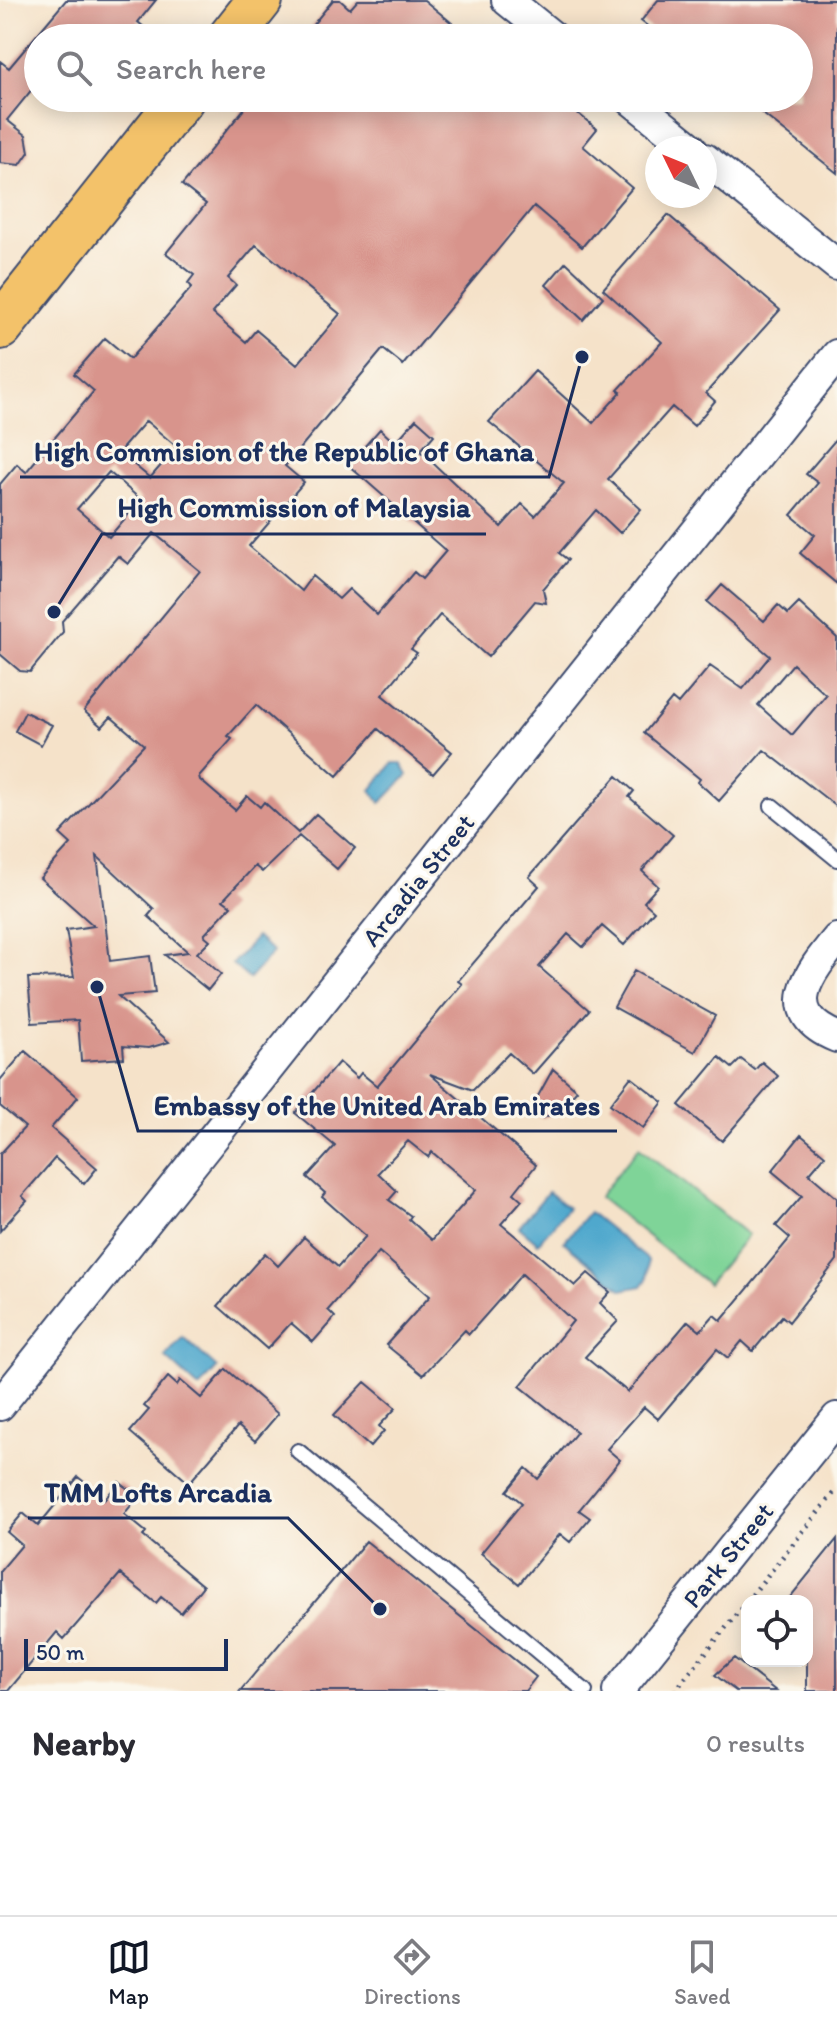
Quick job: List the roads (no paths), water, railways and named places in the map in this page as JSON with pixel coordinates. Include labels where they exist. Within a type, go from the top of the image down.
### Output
[{"type":"main road","points":[[241,24],[260,0]]},
{"type":"main road","points":[[0,327],[171,112]]},
{"type":"street","points":[[507,0],[537,24]]},
{"type":"street","points":[[646,112],[676,136]]},
{"type":"street","points":[[717,169],[837,265]]},
{"type":"street","name":"Arcadia Street","points":[[0,1405],[837,355]]},
{"type":"street","points":[[837,939],[808,974],[802,992],[807,1015],[826,1033],[837,1037]]},
{"type":"street","name":"Park Street","points":[[618,1691],[837,1418]]},
{"type":"lane","points":[[772,806],[837,859]]},
{"type":"lane","points":[[298,1451],[585,1691]]},
{"type":"water","points":[[393,763],[401,763],[408,775],[381,803],[371,790]]},
{"type":"water","points":[[256,937],[273,952],[249,979],[232,964]]},
{"type":"water","points":[[548,1192],[568,1208],[538,1243],[519,1227]]},
{"type":"water","points":[[589,1212],[648,1260],[647,1279],[642,1286],[622,1290],[564,1242]]},
{"type":"water","points":[[183,1337],[217,1368],[199,1388],[165,1357]]},
{"type":"place","name":"High Commision of the Republic of Ghana","points":[[582,357]]},
{"type":"place","name":"High Commission of Malaysia","points":[[54,612]]},
{"type":"place","name":"Embassy of the United Arab Emirates","points":[[97,987]]},
{"type":"place","name":"TMM Lofts Arcadia","points":[[380,1609]]}]
